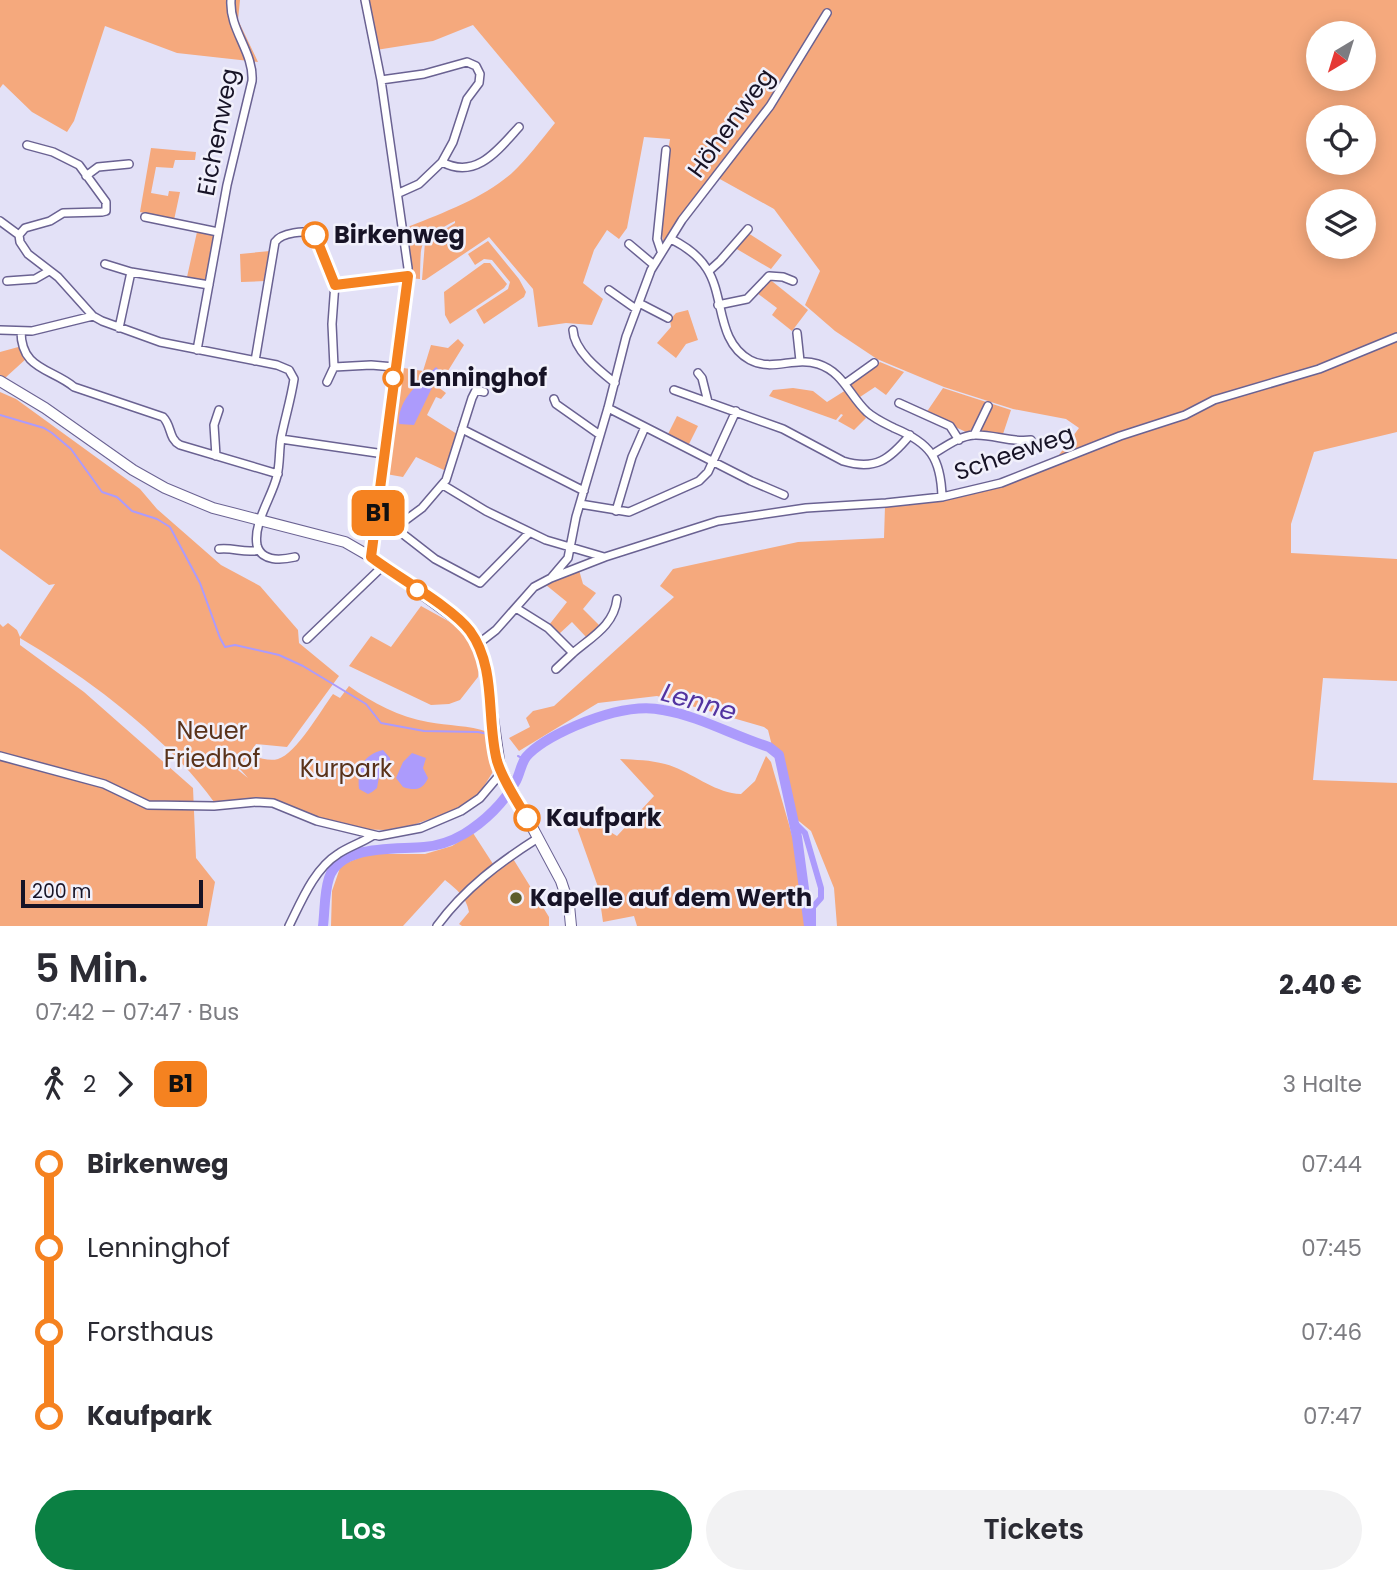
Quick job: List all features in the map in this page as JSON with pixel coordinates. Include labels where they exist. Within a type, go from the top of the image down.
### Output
[{"type":"street","name":"Eichenweg","points":[[197,349],[218,232],[252,76],[250,60],[232,19],[231,0]]},
{"type":"street","points":[[365,0],[381,80],[408,259],[371,557]]},
{"type":"street","name":"Höhenweg","points":[[478,644],[496,630],[534,587],[551,578],[566,561],[615,383],[638,306],[654,265],[682,220],[770,106],[827,13]]},
{"type":"street","points":[[381,80],[424,74],[467,62],[476,66],[480,74],[479,83],[467,99],[453,142],[442,162],[419,184],[399,193]]},
{"type":"street","points":[[442,162],[460,169],[473,167],[519,127]]},
{"type":"street","points":[[19,235],[25,228],[50,221],[63,213],[106,211],[106,202],[79,165],[53,152],[27,145]]},
{"type":"street","name":"Höhenweg","points":[[661,251],[657,239],[666,149]]},
{"type":"street","points":[[86,176],[98,167],[129,164]]},
{"type":"street","name":"Eichenweg","points":[[145,217],[218,232]]},
{"type":"street","points":[[0,221],[19,235],[24,250],[61,280],[93,316],[151,340],[281,366],[293,374],[292,394],[281,439],[278,474],[257,540],[260,550],[268,557],[295,557]]},
{"type":"street","points":[[709,271],[748,229]]},
{"type":"street","points":[[255,361],[274,245],[278,237],[313,233],[335,285],[332,324],[334,367],[327,382]]},
{"type":"street","points":[[671,239],[693,253],[709,271],[728,335],[736,347],[749,359],[771,365],[800,361],[826,367],[846,383],[870,415],[921,441],[933,454],[940,473],[942,497]]},
{"type":"street","points":[[629,244],[654,265]]},
{"type":"street","points":[[105,264],[131,272],[209,285]]},
{"type":"street","points":[[7,281],[36,279],[49,271]]},
{"type":"street","points":[[119,328],[131,272]]},
{"type":"street","points":[[335,285],[408,276]]},
{"type":"street","points":[[718,305],[747,299],[769,276],[783,276],[793,281]]},
{"type":"street","points":[[609,290],[668,318]]},
{"type":"street","points":[[0,330],[36,331],[93,316]]},
{"type":"street","points":[[573,330],[574,338],[583,351],[615,383]]},
{"type":"street","points":[[21,331],[26,352],[37,368],[64,378],[74,387],[163,416],[175,443],[278,474]]},
{"type":"street","points":[[797,333],[800,361]]},
{"type":"street","name":"Scheeweg","points":[[551,578],[605,557],[732,519],[806,508],[942,497],[1013,479],[1120,436],[1185,415],[1214,400],[1319,369],[1397,337]]},
{"type":"street","points":[[846,383],[874,363]]},
{"type":"street","points":[[334,367],[394,367]]},
{"type":"street","points":[[698,373],[702,378],[708,402]]},
{"type":"street","points":[[0,381],[45,408],[133,470],[165,488],[213,508],[338,539],[371,557],[456,617],[478,644],[486,668],[494,736],[503,775],[567,897],[571,926]]},
{"type":"street","points":[[395,528],[416,513],[443,485],[476,390],[484,392]]},
{"type":"street","points":[[674,390],[783,429],[853,464],[870,465],[883,461],[892,456],[910,435]]},
{"type":"street","points":[[554,399],[556,404],[600,435]]},
{"type":"street","points":[[899,403],[950,426],[959,440]]},
{"type":"street","points":[[974,435],[988,406]]},
{"type":"street","points":[[608,408],[784,495]]},
{"type":"street","points":[[216,456],[214,425],[219,410]]},
{"type":"street","points":[[580,504],[616,511],[633,510],[699,481],[708,472],[736,411]]},
{"type":"street","points":[[616,511],[632,457],[645,427]]},
{"type":"street","points":[[462,429],[584,491]]},
{"type":"street","points":[[933,454],[974,435],[1011,441],[1031,440]]},
{"type":"street","points":[[281,439],[384,454]]},
{"type":"street","points":[[443,485],[529,533],[570,549],[605,557]]},
{"type":"street","points":[[377,520],[395,528],[435,559],[480,583],[529,533]]},
{"type":"street","points":[[219,549],[233,548],[252,552],[260,550]]},
{"type":"street","points":[[307,639],[383,566]]},
{"type":"street","points":[[556,669],[610,621],[616,611],[617,599]]},
{"type":"street","points":[[516,608],[548,628],[573,653]]},
{"type":"street","points":[[0,756],[104,785],[148,806],[273,803],[317,821],[373,836]]},
{"type":"street","points":[[289,926],[312,883],[329,861],[342,851],[373,836],[404,833],[461,811],[480,798],[503,775]]},
{"type":"street","points":[[437,926],[453,905],[476,883],[505,859],[538,838]]},
{"type":"green space","points":[[0,0],[240,0],[238,20],[258,62],[177,53],[105,26],[74,121],[67,132],[32,112],[3,84],[0,88]]},
{"type":"green space","points":[[367,0],[1397,0],[1397,432],[1314,452],[1291,524],[1291,553],[1397,559],[1397,681],[1323,678],[1313,780],[1397,783],[1397,926],[837,926],[834,888],[811,831],[789,813],[768,730],[764,727],[657,696],[598,703],[519,751],[509,738],[530,727],[526,718],[533,711],[554,706],[674,597],[660,586],[673,569],[798,542],[884,538],[885,506],[942,499],[1053,463],[1079,428],[1066,419],[1013,409],[944,387],[877,359],[835,331],[805,305],[820,271],[774,209],[718,178],[663,243],[659,207],[670,139],[644,137],[627,228],[619,239],[607,230],[594,250],[583,283],[603,299],[592,325],[566,323],[538,327],[533,289],[489,237],[422,280],[425,242],[455,221],[428,237],[424,242],[422,248],[420,279],[408,278],[407,230],[410,226],[463,204],[501,182],[524,161],[555,123],[473,25],[433,41],[376,50]]},
{"type":"green space","points":[[151,148],[196,152],[195,160],[175,160],[173,168],[156,167],[151,193],[168,196],[169,191],[180,192],[174,220],[140,212]]},
{"type":"green space","points":[[197,232],[215,235],[205,281],[187,277]]},
{"type":"green space","points":[[748,233],[782,255],[771,269],[735,248]]},
{"type":"green space","points":[[488,241],[519,279],[526,292],[524,297],[484,324],[476,310],[508,289],[510,282],[492,260],[484,259],[475,265],[468,254]]},
{"type":"green space","points":[[270,251],[265,281],[241,282],[240,254]]},
{"type":"green space","points":[[484,263],[490,263],[507,284],[450,324],[445,315],[444,292]]},
{"type":"green space","points":[[768,278],[808,310],[792,331],[772,315],[777,308],[757,293]]},
{"type":"green space","points":[[688,310],[698,340],[686,344],[676,358],[657,343],[671,327],[670,320],[676,313]]},
{"type":"green space","points":[[458,339],[464,345],[438,387],[446,393],[441,399],[436,397],[427,415],[457,434],[446,471],[416,457],[403,477],[386,474],[397,367],[423,371],[431,345],[448,348]]},
{"type":"green space","points":[[22,346],[27,358],[5,378],[0,375],[0,352]]},
{"type":"green space","points":[[880,362],[904,372],[886,395],[875,387],[860,397],[849,383]]},
{"type":"green space","points":[[793,388],[813,391],[827,402],[846,390],[866,418],[854,430],[838,421],[843,415],[841,414],[836,420],[769,396],[773,390]]},
{"type":"green space","points":[[943,388],[1011,410],[1002,437],[980,432],[976,425],[968,433],[926,413]]},
{"type":"green space","name":"Neuer Friedhof","points":[[0,392],[16,399],[140,489],[157,509],[221,565],[260,586],[298,630],[299,643],[339,676],[287,747],[256,744],[238,770],[248,778],[240,769],[250,758],[274,760],[285,755],[300,740],[333,694],[340,698],[349,686],[377,704],[407,717],[488,732],[494,770],[481,791],[472,800],[447,813],[413,825],[385,830],[353,829],[313,818],[272,800],[214,802],[195,778],[150,732],[99,690],[20,638],[20,645],[84,692],[193,788],[196,858],[215,882],[207,926],[0,926],[0,624],[3,627],[8,623],[17,630],[20,637],[55,584],[49,585],[0,549]]},
{"type":"green space","points":[[677,416],[698,426],[688,446],[667,436]]},
{"type":"green space","points":[[579,570],[583,584],[596,593],[583,609],[600,626],[587,638],[572,622],[559,634],[549,625],[567,602],[546,585],[550,580]]},
{"type":"green space","points":[[421,606],[459,627],[475,650],[478,677],[460,700],[449,704],[431,705],[349,666],[371,636],[391,647]]},
{"type":"green space","points":[[766,756],[771,762],[794,844],[810,926],[637,926],[634,916],[603,922],[598,887],[576,825],[597,824],[617,836],[654,796],[620,759],[667,765],[715,787],[741,794],[755,781]]},
{"type":"green space","name":"Kurpark","points":[[473,833],[495,867],[512,857],[549,917],[549,926],[462,926],[459,924],[469,912],[468,906],[445,880],[403,926],[331,926],[332,891],[341,865],[369,854],[425,854],[452,846]]},
{"type":"shaded area","points":[[436,367],[440,371],[414,425],[399,424],[399,415],[405,400]]},
{"type":"shaded area","points":[[383,750],[390,758],[390,768],[386,775],[379,777],[377,788],[368,794],[359,789],[362,764],[376,752]]},
{"type":"shaded area","points":[[412,753],[426,758],[423,768],[428,778],[424,785],[415,789],[403,787],[396,778],[403,762]]},
{"type":"waterway","points":[[0,415],[44,428],[52,433],[71,449],[102,492],[117,497],[132,511],[157,519],[170,527],[200,583],[225,647],[235,645],[279,655],[303,666],[366,704],[381,723],[424,731],[488,734]]},
{"type":"waterway","name":"Lenne","points":[[323,926],[329,878],[335,867],[344,859],[370,851],[434,846],[459,837],[479,824],[500,804],[516,781],[526,757],[543,743],[596,718],[641,708],[690,717],[769,747],[779,755],[797,837],[809,926]]},
{"type":"waterway","name":"Lenne","points":[[518,756],[524,759]]},
{"type":"waterway","points":[[794,822],[805,833],[821,888],[821,898],[813,907],[813,926]]},
{"type":"bus line","name":"B1","points":[[315,235],[335,285],[408,276],[371,557],[456,617],[478,644],[486,668],[498,761],[527,818]]},
{"type":"place","name":"Birkenweg","points":[[315,235]]},
{"type":"place","name":"Lenninghof","points":[[393,378]]},
{"type":"place","name":"Kaufpark","points":[[527,818]]},
{"type":"place","name":"Kapelle auf dem Werth","points":[[516,898]]}]
